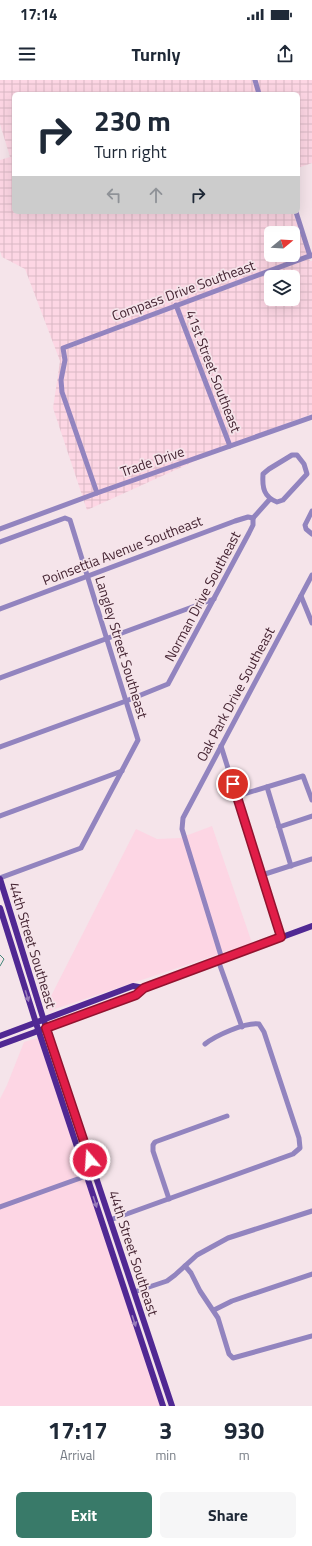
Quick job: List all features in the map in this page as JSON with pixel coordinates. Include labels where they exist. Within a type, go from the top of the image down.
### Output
[{"type":"main road","name":"44th Street Southeast","points":[[0,878],[2,890],[46,1028],[172,1406]]},
{"type":"main road","name":"44th Street Southeast","points":[[0,908],[38,1031],[163,1406]]},
{"type":"main road","points":[[0,1045],[136,995],[144,988],[220,959],[312,926]]},
{"type":"main road","points":[[9,937],[15,939],[20,944]]},
{"type":"main road","points":[[0,1036],[44,1021],[133,986],[144,988]]},
{"type":"main road","points":[[119,1001],[127,994],[126,989]]},
{"type":"main road","points":[[78,1152],[83,1157],[90,1160]]},
{"type":"main road","points":[[86,1176],[92,1178],[99,1187]]},
{"type":"main road","points":[[122,1284],[128,1290],[134,1292]]},
{"type":"main road","points":[[142,1342],[148,1344],[156,1365],[160,1368]]},
{"type":"street","points":[[254,80],[258,92]]},
{"type":"street","points":[[297,214],[311,255]]},
{"type":"street","name":"Compass Drive Southeast","points":[[96,493],[62,392],[61,380],[65,360],[63,348],[311,255]]},
{"type":"street","name":"41st Street Southeast","points":[[176,305],[230,446]]},
{"type":"street","name":"Trade Drive","points":[[0,529],[96,493],[312,417]]},
{"type":"street","points":[[292,455],[297,455],[304,464],[307,474],[283,500],[277,502],[270,499],[264,491],[263,474],[292,455]]},
{"type":"street","points":[[253,518],[270,499]]},
{"type":"street","points":[[312,511],[305,526],[306,529],[312,534]]},
{"type":"street","name":"Poinsettia Avenue Southeast","points":[[0,609],[235,521],[248,517],[253,518]]},
{"type":"street","name":"Langley Street Southeast","points":[[0,542],[65,518],[70,520],[138,740],[122,771]]},
{"type":"street","name":"Norman Drive Southeast","points":[[126,701],[168,684],[253,525],[253,518]]},
{"type":"street","name":"Oak Park Drive Southeast","points":[[220,959],[182,825],[185,814],[312,576]]},
{"type":"street","points":[[301,596],[312,623]]},
{"type":"street","points":[[0,678],[214,599]]},
{"type":"street","points":[[0,747],[126,701]]},
{"type":"street","points":[[221,746],[281,937]]},
{"type":"street","points":[[0,816],[122,771]]},
{"type":"street","points":[[0,878],[81,848],[122,771]]},
{"type":"street","points":[[237,796],[303,776],[312,800]]},
{"type":"street","points":[[266,787],[291,866]]},
{"type":"street","points":[[279,827],[312,816]]},
{"type":"street","points":[[262,875],[312,860]]},
{"type":"street","points":[[220,959],[242,1027]]},
{"type":"street","points":[[110,1220],[293,1154],[300,1148],[299,1138],[264,1032],[259,1024],[254,1023],[215,1037],[205,1044]]},
{"type":"street","points":[[169,1199],[153,1152],[153,1145],[155,1142],[228,1116]]},
{"type":"street","points":[[0,1207],[86,1176]]},
{"type":"street","points":[[134,1292],[167,1280],[197,1255],[228,1238],[255,1228],[312,1211]]},
{"type":"street","points":[[185,1266],[191,1273],[200,1292],[214,1310],[218,1318],[229,1354],[233,1358],[312,1336]]},
{"type":"street","points":[[214,1310],[232,1301],[312,1274]]},
{"type":"shaded area","points":[[0,80],[312,80],[312,163],[300,167],[300,92],[12,92],[12,214],[294,214],[298,226],[264,226],[264,262],[300,262],[300,232],[310,261],[312,261],[312,414],[237,442],[87,510],[53,408],[60,361],[25,269],[2,257],[0,251],[0,160],[10,157],[0,124]]},
{"type":"shaded area","points":[[212,826],[252,943],[49,1011],[47,1004],[136,829],[157,839],[180,838]]},
{"type":"shaded area","points":[[38,1038],[161,1406],[0,1406],[0,1099],[24,1042]]},
{"type":"waterway","points":[[0,955],[4,959],[0,966]]},
{"type":"route","points":[[90,1160],[46,1028],[136,995],[144,988],[281,937],[233,784]]}]
